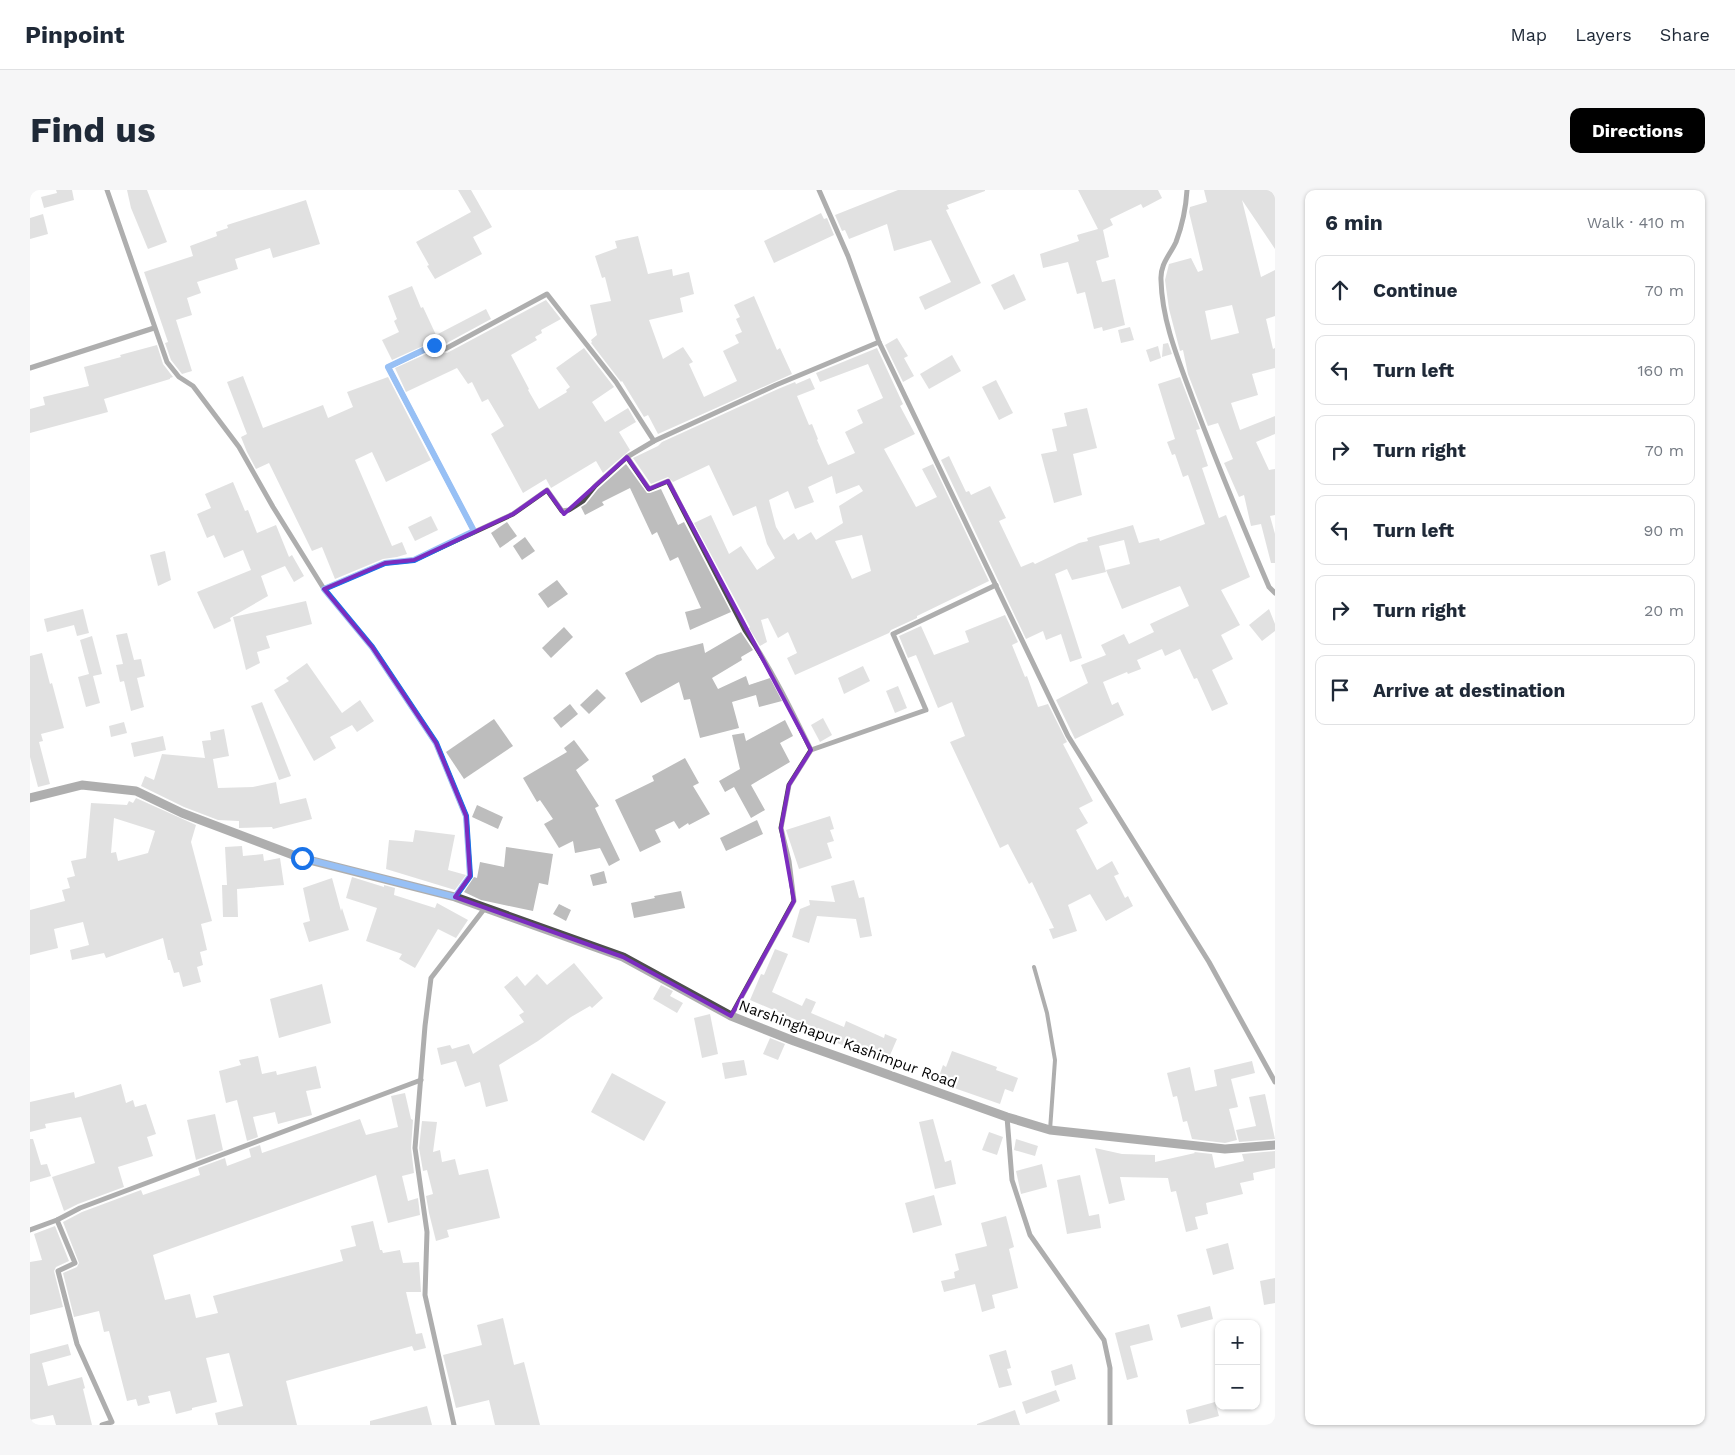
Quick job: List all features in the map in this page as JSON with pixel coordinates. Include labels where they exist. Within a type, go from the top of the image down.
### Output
[{"type":"street","points":[[107,190],[166,362],[178,377],[193,386],[240,447],[273,508],[324,589],[372,647],[436,743],[466,816],[470,876],[455,897]]},
{"type":"street","points":[[819,190],[848,256],[879,342],[1068,736],[1209,962],[1275,1082]]},
{"type":"street","points":[[1187,190],[1187,201],[1180,231],[1161,271],[1164,314],[1172,343],[1217,464],[1269,587],[1275,593]]},
{"type":"street","points":[[474,531],[388,367],[434,345],[445,348],[547,294],[616,382],[654,441]]},
{"type":"street","points":[[30,368],[154,328]]},
{"type":"street","points":[[324,589],[385,563],[414,560],[513,514],[547,490],[562,511],[569,510],[583,500],[595,486],[627,458],[654,441],[776,385],[879,342]]},
{"type":"street","points":[[627,458],[648,489],[668,481],[731,605],[780,686],[811,750]]},
{"type":"street","points":[[731,1016],[794,901],[782,828],[789,785],[811,750],[926,710],[893,634],[996,585]]},
{"type":"street","name":"Narshinghapur Kashimpur Road","points":[[30,798],[82,785],[136,791],[182,813],[302,858],[455,897],[622,957],[731,1016],[794,1041],[1007,1117],[1050,1130],[1225,1149],[1275,1145]]},
{"type":"street","points":[[454,1425],[425,1295],[427,1232],[414,1148],[431,978],[485,908]]},
{"type":"street","points":[[30,1230],[57,1220],[80,1208],[421,1080]]},
{"type":"street","points":[[1007,1117],[1012,1180],[1030,1235],[1104,1340],[1110,1368],[1110,1425]]},
{"type":"street","points":[[57,1220],[75,1263],[58,1271],[77,1344],[112,1422],[102,1425]]},
{"type":"lane","points":[[1034,967],[1047,1013],[1055,1060],[1050,1130]]},
{"type":"highlighted area","points":[[627,457],[649,489],[668,481],[811,750],[789,785],[781,828],[794,901],[731,1016],[623,957],[455,897],[470,876],[466,816],[436,743],[372,647],[324,589],[385,563],[414,560],[513,514],[547,490],[564,514]]},
{"type":"building","points":[[56,190],[72,190],[74,200],[44,208],[41,197],[57,193]]},
{"type":"building","points":[[127,190],[147,190],[167,242],[148,249],[131,208]]},
{"type":"building","points":[[458,190],[471,190],[492,227],[473,237],[482,254],[435,279],[416,242],[471,212]]},
{"type":"building","points":[[898,190],[985,190],[947,205],[949,209],[946,210],[981,283],[925,310],[919,297],[951,282],[931,240],[894,251],[887,224],[849,239],[845,230],[842,231],[835,215]]},
{"type":"building","points":[[1078,190],[1158,190],[1162,198],[1143,208],[1141,204],[1110,219],[1113,225],[1103,230],[1109,257],[1096,261],[1102,282],[1115,279],[1125,325],[1103,331],[1102,327],[1094,329],[1085,292],[1077,294],[1068,262],[1043,268],[1040,254],[1079,241],[1077,235],[1098,229]]},
{"type":"building","points":[[1204,190],[1275,190],[1275,249],[1242,200],[1261,277],[1275,270],[1275,316],[1266,319],[1273,349],[1275,348],[1275,368],[1252,374],[1258,395],[1231,403],[1240,430],[1275,416],[1275,434],[1256,442],[1269,470],[1275,469],[1275,515],[1270,516],[1275,534],[1275,563],[1271,563],[1261,524],[1251,526],[1244,495],[1239,497],[1224,463],[1233,459],[1218,423],[1208,426],[1188,374],[1183,350],[1180,351],[1169,309],[1165,280],[1169,264],[1191,258],[1198,272],[1203,270],[1189,212],[1190,207],[1207,202]],"holes":[[[1232,305],[1239,333],[1211,340],[1205,311]]]},
{"type":"building","points":[[306,200],[320,244],[273,258],[270,248],[235,259],[238,269],[197,282],[201,293],[187,298],[192,315],[176,320],[192,371],[182,374],[171,360],[165,343],[168,342],[144,272],[193,256],[190,246],[217,236],[216,232],[228,228],[227,225]]},
{"type":"building","points":[[821,213],[824,219],[827,218],[834,235],[774,263],[764,241]]},
{"type":"building","points":[[43,214],[48,234],[30,239],[30,218]]},
{"type":"building","points":[[638,236],[648,274],[672,269],[673,276],[689,272],[694,294],[680,298],[683,312],[649,320],[663,359],[683,347],[693,362],[689,364],[704,397],[737,381],[723,351],[739,343],[735,335],[742,332],[736,319],[740,317],[734,305],[754,296],[777,350],[780,348],[792,374],[658,434],[648,415],[644,417],[622,381],[591,343],[591,340],[597,335],[590,305],[611,301],[605,277],[602,278],[595,256],[617,248],[615,241]]},
{"type":"building","points":[[1014,274],[1026,300],[1004,310],[991,285]]},
{"type":"building","points":[[412,286],[421,308],[423,307],[436,335],[486,309],[491,319],[445,344],[434,341],[392,360],[382,340],[399,332],[394,321],[397,319],[388,296]]},
{"type":"building","points":[[546,300],[561,319],[541,330],[542,333],[535,337],[537,340],[511,355],[539,409],[567,392],[566,390],[570,387],[556,368],[584,348],[614,387],[592,402],[605,422],[628,408],[636,422],[619,432],[630,450],[603,473],[596,461],[551,488],[546,479],[523,493],[491,434],[504,426],[488,399],[482,402],[472,382],[468,384],[457,368],[406,392],[395,368],[435,350],[447,353]]},
{"type":"building","points":[[1130,327],[1134,340],[1121,343],[1118,330]]},
{"type":"building","points":[[897,338],[908,356],[904,358],[914,376],[903,382],[885,345]]},
{"type":"building","points":[[1168,343],[1172,354],[1162,357],[1163,344]]},
{"type":"building","points":[[157,345],[163,364],[173,377],[104,399],[108,412],[30,433],[30,409],[45,405],[43,397],[89,386],[84,367]]},
{"type":"building","points":[[1158,346],[1161,358],[1150,362],[1146,350]]},
{"type":"building","points":[[877,348],[903,404],[900,406],[915,434],[884,449],[916,507],[937,497],[922,469],[933,464],[989,581],[917,616],[917,618],[891,630],[889,633],[795,675],[787,658],[797,653],[788,632],[778,638],[768,618],[761,620],[767,642],[760,646],[694,523],[711,515],[729,554],[741,546],[757,570],[775,558],[767,544],[756,506],[733,516],[709,465],[673,482],[668,477],[651,484],[633,458],[658,446],[662,442],[778,389],[810,378],[815,389],[797,396],[809,425],[812,424],[828,465],[855,453],[845,432],[863,423],[857,410],[883,398],[868,364],[820,382],[816,373]],"holes":[[[832,476],[836,494],[859,485],[863,491],[839,506],[843,523],[816,540],[811,532],[798,540],[794,533],[784,540],[776,527],[769,500],[788,491],[795,509],[814,502],[808,487]],[[862,535],[871,571],[852,579],[835,541]]]},
{"type":"building","points":[[952,355],[961,371],[929,389],[920,374]]},
{"type":"building","points":[[243,376],[263,428],[323,405],[328,418],[353,407],[347,392],[388,377],[431,460],[386,482],[372,452],[355,460],[392,546],[402,542],[407,554],[383,559],[335,579],[322,547],[312,551],[269,463],[256,469],[247,452],[241,437],[247,434],[227,382]]},
{"type":"building","points":[[1180,377],[1200,429],[1196,430],[1208,466],[1202,468],[1219,518],[1226,515],[1250,577],[1221,590],[1240,625],[1221,635],[1233,659],[1212,670],[1228,704],[1212,711],[1197,678],[1194,679],[1180,649],[1165,656],[1162,649],[1137,660],[1141,669],[1128,674],[1127,672],[1103,682],[1112,705],[1118,702],[1124,715],[1075,739],[1056,700],[1088,683],[1081,665],[1106,655],[1101,645],[1124,634],[1129,644],[1154,632],[1150,624],[1189,606],[1180,586],[1122,609],[1106,570],[1130,564],[1124,540],[1099,546],[1106,572],[1072,580],[1067,569],[1055,574],[1082,658],[1070,662],[1061,634],[1046,640],[1043,631],[1026,639],[941,460],[949,456],[966,492],[969,491],[971,495],[990,486],[1006,518],[999,521],[1021,567],[1033,562],[1035,564],[1079,543],[1088,541],[1087,538],[1133,525],[1139,543],[1159,538],[1160,541],[1205,524],[1188,475],[1183,477],[1175,454],[1172,455],[1167,442],[1175,439],[1158,384]]},
{"type":"building","points":[[996,380],[1013,413],[999,420],[982,387]]},
{"type":"building","points":[[1087,408],[1097,448],[1073,454],[1082,495],[1054,503],[1041,454],[1057,451],[1052,429],[1067,426],[1064,413]]},
{"type":"building","points":[[626,464],[647,493],[661,489],[678,525],[684,522],[731,612],[690,630],[685,612],[701,608],[678,557],[670,561],[657,532],[652,535],[630,488],[602,502],[604,505],[585,515],[581,507]]},
{"type":"building","points":[[233,482],[245,511],[248,510],[257,533],[276,525],[289,557],[292,555],[304,576],[294,582],[285,566],[261,576],[268,596],[230,618],[231,621],[214,629],[197,592],[251,570],[243,550],[224,558],[214,535],[207,538],[197,514],[211,508],[205,494]]},
{"type":"building","points":[[431,516],[438,530],[415,541],[408,527]]},
{"type":"building","points":[[507,522],[517,536],[500,548],[491,533]]},
{"type":"building","points":[[525,537],[535,551],[522,560],[513,546]]},
{"type":"building","points":[[165,551],[171,580],[158,586],[150,555]]},
{"type":"building","points":[[557,580],[568,594],[548,608],[538,594]]},
{"type":"building","points":[[306,601],[312,624],[266,636],[270,648],[257,652],[260,663],[246,670],[233,617]]},
{"type":"building","points":[[83,609],[89,633],[77,636],[74,625],[47,632],[44,619]]},
{"type":"building","points":[[1269,609],[1275,624],[1275,631],[1262,641],[1249,625]]},
{"type":"building","points":[[1005,615],[1018,642],[1012,645],[1025,677],[1027,676],[1038,707],[1048,704],[1067,742],[1063,744],[1093,801],[1079,808],[1088,823],[1076,830],[1097,870],[1112,861],[1119,874],[1114,876],[1125,898],[1128,896],[1133,906],[1106,921],[1090,894],[1068,905],[1077,931],[1053,939],[1049,929],[1054,928],[1032,882],[1029,884],[1008,844],[1000,848],[950,742],[965,736],[952,702],[938,708],[916,655],[908,658],[899,636],[921,626],[934,655],[969,642],[965,631]]},
{"type":"building","points":[[564,627],[573,637],[551,658],[542,648]]},
{"type":"building","points":[[741,632],[753,650],[741,657],[742,660],[712,678],[718,689],[746,676],[749,685],[770,678],[782,701],[759,707],[756,695],[732,702],[739,728],[700,738],[690,699],[684,700],[679,682],[641,703],[625,673],[657,655],[703,643],[705,653]]},
{"type":"building","points":[[127,633],[134,660],[141,659],[145,676],[137,678],[144,707],[131,711],[124,681],[120,682],[116,665],[123,664],[116,635]]},
{"type":"building","points":[[92,636],[102,674],[93,676],[100,703],[86,707],[78,677],[89,674],[80,640]]},
{"type":"building","points":[[42,653],[64,728],[41,734],[43,741],[39,742],[50,784],[38,787],[30,757],[30,656]]},
{"type":"building","points":[[307,663],[342,713],[360,700],[374,721],[357,732],[352,725],[330,737],[336,748],[314,761],[274,690],[289,681],[286,678]]},
{"type":"building","points":[[863,666],[870,681],[844,694],[838,678]]},
{"type":"building","points":[[898,686],[907,708],[895,713],[886,691]]},
{"type":"building","points":[[597,689],[606,698],[589,714],[580,705]]},
{"type":"building","points":[[262,702],[291,776],[279,780],[251,706]]},
{"type":"building","points":[[570,704],[578,714],[561,728],[553,718]]},
{"type":"building","points":[[823,718],[832,735],[820,742],[811,725]]},
{"type":"building","points":[[494,719],[513,746],[464,779],[446,752]]},
{"type":"building","points":[[785,720],[793,736],[780,743],[790,762],[751,785],[765,810],[751,818],[734,787],[725,792],[719,781],[740,769],[732,735],[744,733],[746,741]]},
{"type":"building","points":[[124,722],[127,733],[111,737],[109,726]]},
{"type":"building","points":[[224,729],[229,756],[213,759],[218,788],[253,787],[276,782],[280,804],[306,798],[312,819],[273,829],[272,827],[239,828],[239,821],[218,820],[184,807],[141,786],[145,776],[154,780],[162,754],[205,758],[202,741],[211,740],[210,732]]},
{"type":"building","points":[[163,736],[166,750],[134,757],[131,743]]},
{"type":"building","points":[[574,740],[589,760],[576,770],[599,806],[595,808],[620,860],[609,866],[600,848],[575,853],[573,841],[559,848],[544,824],[553,819],[540,800],[537,802],[523,778],[567,752],[564,748]]},
{"type":"building","points":[[685,758],[699,783],[693,786],[710,814],[679,829],[674,821],[655,830],[661,842],[640,852],[615,800],[654,781],[652,776]]},
{"type":"building","points":[[136,798],[196,825],[191,842],[212,921],[201,924],[207,950],[200,952],[203,965],[197,967],[201,982],[183,987],[179,972],[174,973],[170,960],[168,960],[163,938],[106,958],[104,953],[72,960],[70,950],[89,945],[83,922],[54,929],[58,948],[30,955],[30,910],[65,901],[62,890],[70,888],[67,878],[75,876],[71,861],[86,858],[91,803],[127,805],[129,801],[133,803]],"holes":[[[114,818],[155,831],[148,853],[118,861],[116,852],[111,853]]]},
{"type":"building","points":[[477,805],[503,817],[498,829],[472,817]]},
{"type":"building","points":[[830,816],[834,829],[830,830],[834,841],[827,843],[832,858],[799,869],[786,830]]},
{"type":"building","points":[[757,820],[763,834],[726,851],[720,838]]},
{"type":"building","points":[[415,830],[455,835],[448,870],[466,875],[455,890],[386,869],[389,840],[413,842]]},
{"type":"building","points":[[242,846],[243,856],[263,854],[264,861],[280,858],[284,885],[237,889],[238,917],[223,917],[222,885],[227,885],[225,847]]},
{"type":"building","points":[[506,847],[553,854],[548,885],[539,883],[533,911],[481,900],[464,892],[474,877],[477,878],[480,862],[504,867]]},
{"type":"building","points":[[604,871],[607,883],[593,886],[590,875]]},
{"type":"building","points":[[352,877],[384,887],[384,885],[395,888],[394,895],[435,908],[437,903],[468,920],[456,938],[438,929],[415,968],[399,959],[402,954],[366,941],[377,908],[346,898]]},
{"type":"building","points":[[332,878],[341,911],[342,908],[349,930],[309,942],[303,923],[310,921],[303,888]]},
{"type":"building","points":[[854,880],[859,898],[864,897],[872,936],[860,938],[856,919],[817,916],[809,943],[792,937],[800,909],[810,905],[809,900],[835,902],[831,886]]},
{"type":"building","points":[[681,891],[685,908],[634,918],[631,903]]},
{"type":"building","points":[[559,904],[571,910],[566,921],[553,914]]},
{"type":"building","points":[[775,949],[788,954],[772,992],[802,1006],[806,998],[816,1002],[811,1013],[844,1027],[846,1021],[884,1038],[885,1034],[897,1039],[887,1062],[837,1043],[839,1038],[750,1000],[761,974],[764,975]]},
{"type":"building","points":[[574,963],[603,998],[592,1008],[590,1006],[571,1017],[538,1041],[499,1065],[508,1101],[486,1107],[480,1082],[465,1087],[456,1061],[441,1065],[437,1048],[450,1045],[452,1049],[469,1044],[473,1054],[524,1022],[519,1015],[524,1012],[504,987],[517,976],[525,986],[537,974],[547,985]]},
{"type":"building","points":[[322,984],[331,1023],[279,1038],[270,999]]},
{"type":"building","points":[[661,985],[673,991],[670,996],[683,1003],[677,1013],[653,999]]},
{"type":"building","points":[[710,1014],[718,1054],[702,1058],[694,1018]]},
{"type":"building","points":[[770,1038],[785,1044],[778,1060],[763,1054]]},
{"type":"building","points":[[952,1051],[997,1067],[996,1070],[1018,1078],[1013,1092],[1005,1089],[1000,1104],[937,1082],[943,1065],[946,1067]]},
{"type":"building","points":[[258,1056],[262,1074],[276,1071],[277,1075],[316,1066],[321,1088],[306,1091],[312,1115],[278,1124],[275,1112],[253,1117],[258,1137],[247,1141],[237,1100],[226,1103],[219,1071],[241,1065],[239,1060]]},
{"type":"building","points":[[744,1060],[747,1075],[725,1079],[722,1063]]},
{"type":"building","points":[[1252,1061],[1255,1073],[1231,1079],[1238,1107],[1229,1109],[1237,1140],[1225,1143],[1192,1139],[1187,1121],[1183,1122],[1177,1096],[1173,1097],[1167,1073],[1190,1067],[1195,1091],[1217,1086],[1214,1070]]},
{"type":"building","points":[[612,1073],[666,1102],[644,1141],[591,1112]]},
{"type":"building","points":[[121,1084],[126,1103],[133,1100],[135,1107],[146,1104],[156,1134],[147,1137],[153,1156],[118,1167],[124,1187],[64,1211],[52,1177],[95,1163],[81,1117],[45,1124],[46,1128],[30,1132],[30,1102],[74,1092],[75,1098]]},
{"type":"building","points":[[405,1093],[411,1119],[413,1120],[411,1148],[414,1173],[402,1176],[408,1201],[418,1198],[420,1215],[388,1223],[376,1175],[153,1255],[165,1300],[190,1294],[196,1318],[218,1313],[213,1296],[343,1261],[340,1250],[356,1246],[351,1226],[373,1221],[380,1250],[383,1253],[400,1250],[403,1263],[419,1262],[421,1292],[406,1292],[416,1334],[422,1333],[426,1348],[414,1351],[412,1346],[286,1381],[297,1425],[218,1425],[215,1413],[243,1406],[229,1353],[206,1358],[217,1402],[176,1414],[170,1391],[148,1396],[150,1403],[138,1406],[136,1399],[127,1401],[109,1331],[104,1332],[99,1311],[74,1317],[63,1273],[77,1267],[79,1263],[63,1222],[82,1212],[141,1190],[143,1195],[200,1175],[198,1168],[225,1158],[227,1166],[251,1157],[249,1149],[260,1145],[262,1153],[360,1119],[366,1135],[398,1127],[391,1096]]},
{"type":"building","points":[[1265,1094],[1275,1139],[1239,1142],[1236,1130],[1256,1126],[1249,1097]]},
{"type":"building","points":[[215,1114],[223,1150],[196,1160],[187,1120]]},
{"type":"building","points":[[933,1119],[945,1162],[951,1160],[956,1184],[935,1189],[919,1122]]},
{"type":"building","points":[[422,1121],[437,1122],[433,1152],[440,1150],[442,1162],[455,1159],[459,1175],[488,1169],[500,1218],[447,1230],[449,1237],[436,1241],[426,1196],[433,1194],[427,1170],[423,1171],[419,1148]]},
{"type":"building","points":[[989,1132],[1003,1137],[997,1155],[982,1150]]},
{"type":"building","points":[[30,1139],[33,1139],[41,1165],[47,1164],[51,1176],[30,1182]]},
{"type":"building","points":[[1016,1139],[1038,1146],[1035,1156],[1014,1150]]},
{"type":"building","points":[[1095,1148],[1122,1154],[1155,1155],[1155,1162],[1194,1152],[1212,1154],[1215,1168],[1244,1161],[1242,1154],[1275,1151],[1275,1168],[1253,1173],[1254,1180],[1240,1183],[1243,1194],[1206,1203],[1208,1214],[1195,1217],[1198,1229],[1186,1232],[1176,1191],[1171,1192],[1168,1178],[1120,1177],[1125,1200],[1109,1204]]},
{"type":"building","points":[[1042,1164],[1047,1187],[1021,1194],[1016,1171]]},
{"type":"building","points":[[1080,1175],[1089,1216],[1099,1214],[1101,1228],[1067,1234],[1057,1180]]},
{"type":"building","points":[[934,1195],[942,1225],[913,1233],[905,1203]]},
{"type":"building","points":[[1006,1216],[1014,1247],[1009,1249],[1018,1288],[992,1295],[995,1308],[982,1312],[975,1284],[944,1292],[941,1281],[955,1278],[954,1272],[959,1270],[955,1254],[987,1246],[981,1223]]},
{"type":"building","points":[[55,1226],[69,1261],[56,1267],[54,1271],[63,1307],[30,1315],[30,1262],[42,1260],[34,1234]]},
{"type":"building","points":[[1228,1243],[1234,1269],[1213,1275],[1206,1249]]},
{"type":"building","points":[[1275,1278],[1275,1303],[1264,1305],[1260,1281]]},
{"type":"building","points":[[1210,1306],[1213,1319],[1181,1328],[1177,1315]]},
{"type":"building","points":[[503,1318],[514,1365],[524,1362],[540,1425],[495,1425],[489,1400],[456,1408],[443,1355],[482,1345],[477,1325]]},
{"type":"building","points":[[1149,1324],[1153,1340],[1130,1346],[1138,1377],[1127,1380],[1115,1333]]},
{"type":"building","points":[[68,1344],[71,1355],[42,1363],[48,1386],[82,1377],[92,1425],[56,1425],[53,1415],[30,1420],[30,1354]]},
{"type":"building","points":[[1006,1350],[1011,1368],[1007,1369],[1012,1385],[999,1388],[989,1355]]},
{"type":"building","points":[[1072,1364],[1076,1379],[1055,1386],[1051,1371]]},
{"type":"building","points":[[1056,1390],[1060,1401],[1026,1414],[1022,1402]]},
{"type":"building","points":[[1215,1402],[1215,1410],[1217,1410],[1219,1416],[1189,1424],[1186,1410]]},
{"type":"building","points":[[427,1406],[432,1425],[370,1425],[370,1421]]},
{"type":"building","points":[[1015,1410],[1020,1425],[977,1425],[977,1424]]},
{"type":"route","points":[[302,858],[455,897],[470,876],[466,816],[436,743],[372,647],[324,589],[385,563],[414,560],[474,531],[388,367],[434,345]]}]
